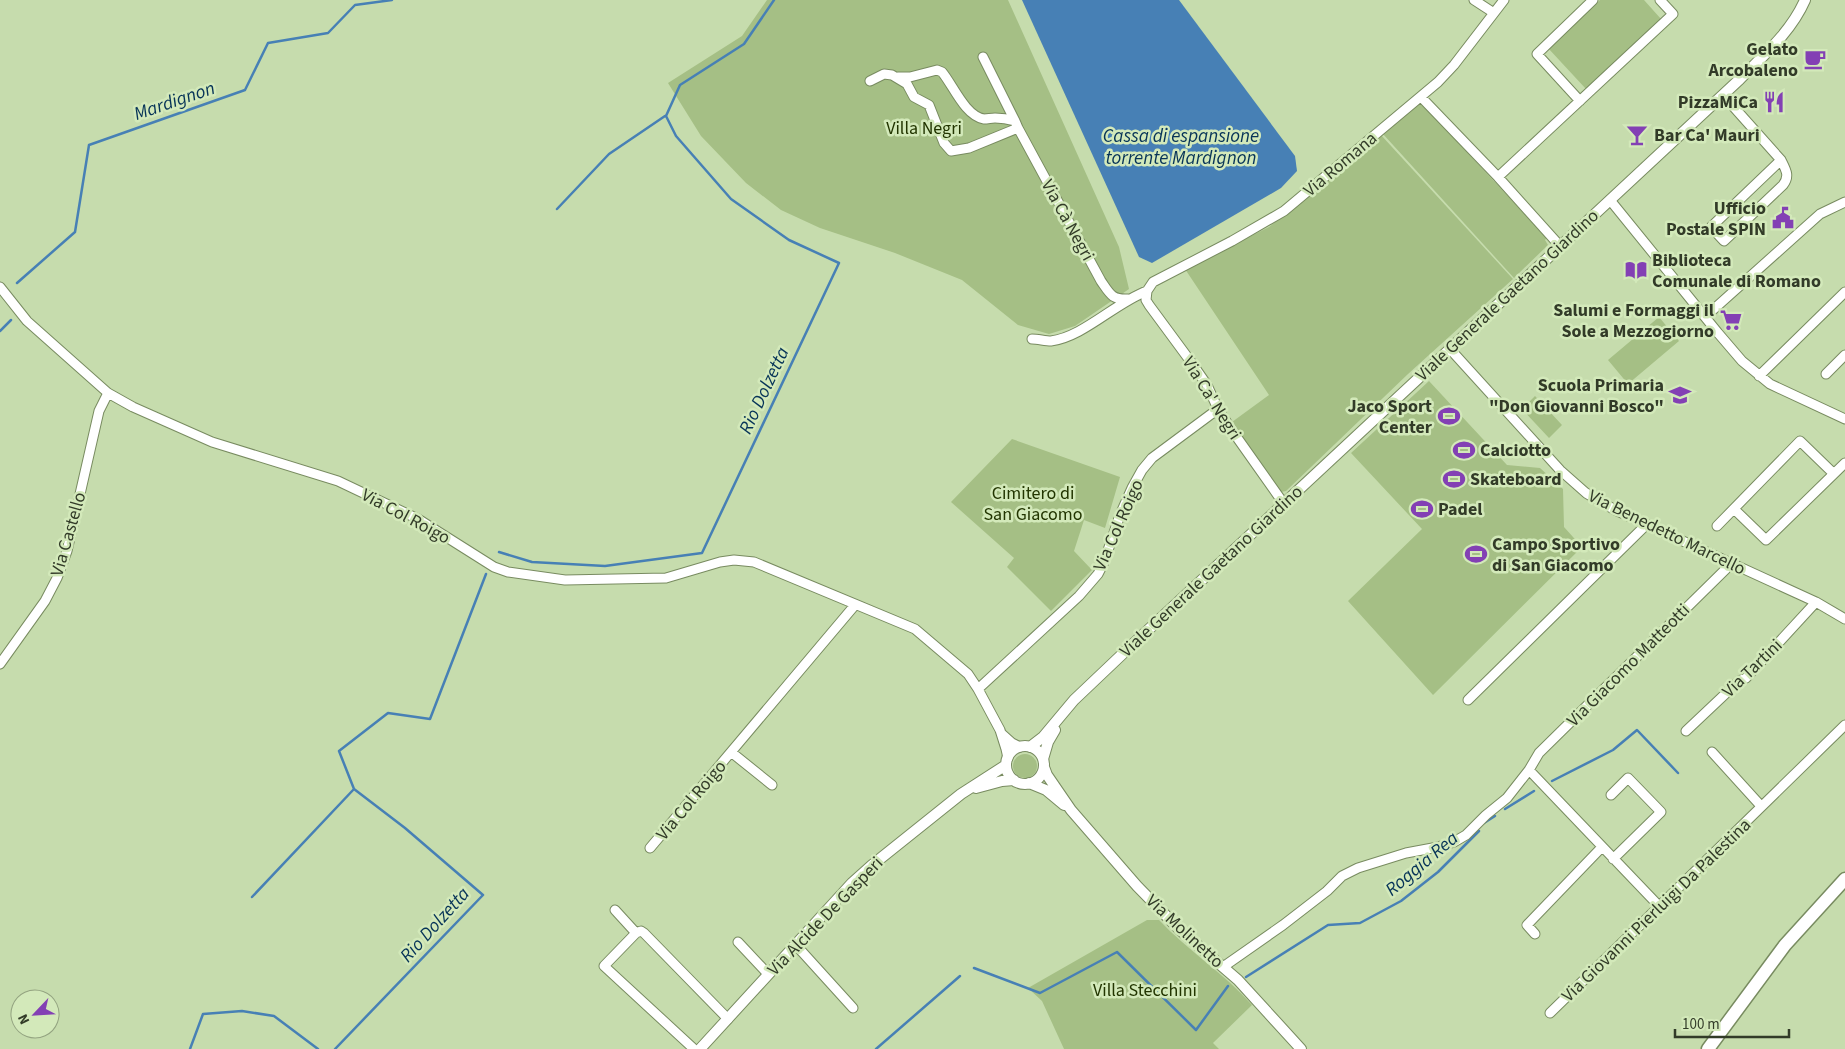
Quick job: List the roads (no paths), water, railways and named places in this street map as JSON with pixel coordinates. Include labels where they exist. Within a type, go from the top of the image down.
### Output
[{"type":"highway","points":[[1711,1047],[1785,944],[1845,879]]},
{"type":"highway","points":[[1711,1047],[1793,948],[1845,891]]},
{"type":"main road","name":"Viale Generale Gaetano Giardino","points":[[1025,747],[1043,736],[1069,706],[1723,95],[1778,41],[1795,20],[1805,0]]},
{"type":"main road","name":"Viale Generale Gaetano Giardino","points":[[1044,763],[1048,742],[1069,706]]},
{"type":"main road","points":[[1025,747],[1036,749],[1044,763],[1039,778],[1030,784],[1019,783],[1014,780],[1010,776],[1007,762],[1015,749],[1025,747]]},
{"type":"main road","name":"Via Alcide De Gasperi","points":[[700,1049],[852,883],[961,794],[1007,762]]},
{"type":"main road","name":"Via Molinetto","points":[[1044,763],[1047,775],[1071,810],[1137,886],[1180,930],[1238,980],[1301,1049]]},
{"type":"main road","name":"Via Alcide De Gasperi","points":[[961,794],[1002,781],[1014,780]]},
{"type":"main road","name":"Via Molinetto","points":[[1030,784],[1046,790],[1071,810]]},
{"type":"street","points":[[1474,0],[1494,14]]},
{"type":"street","name":"Via Romana","points":[[1147,291],[1153,282],[1162,276],[1232,241],[1284,210],[1421,97],[1454,66],[1504,0]]},
{"type":"street","points":[[1580,101],[1537,54],[1593,0]]},
{"type":"street","points":[[1498,177],[1673,14],[1660,0]]},
{"type":"street","name":"Via Cà Negri","points":[[984,57],[1017,124],[1101,281],[1110,295],[1119,299],[1128,299]]},
{"type":"street","points":[[870,81],[884,74],[910,77],[936,70],[942,72],[964,104],[979,117],[986,120],[992,117],[1003,118],[1017,124]]},
{"type":"street","points":[[898,77],[907,84],[914,97],[929,105],[944,143],[951,151],[968,148],[1017,124]]},
{"type":"street","points":[[1723,95],[1781,160],[1787,171],[1787,180],[1783,185],[1724,241],[1711,226],[1781,160]]},
{"type":"street","points":[[1421,97],[1498,177],[1560,246]]},
{"type":"street","points":[[1610,200],[1705,317],[1742,360],[1759,376],[1780,389],[1845,419]]},
{"type":"street","points":[[1705,317],[1820,214],[1845,202]]},
{"type":"street","name":"Via Col Roigo","points":[[0,287],[27,321],[108,392],[133,407],[212,442],[338,481],[418,519],[494,566],[508,572],[565,580],[666,578],[720,562],[734,560],[754,562],[915,630],[968,674],[1001,733],[1006,749],[1007,762]]},
{"type":"street","points":[[1032,338],[1050,341],[1068,337],[1128,299],[1147,291]]},
{"type":"street","name":"Via Ca' Negri","points":[[1147,291],[1146,300],[1149,306],[1201,377],[1213,397],[1218,410],[1284,504]]},
{"type":"street","points":[[1759,376],[1845,292]]},
{"type":"street","name":"Via Benedetto Marcello","points":[[1450,349],[1560,470],[1577,486],[1605,504],[1816,602],[1845,619]]},
{"type":"street","points":[[1826,374],[1845,355]]},
{"type":"street","name":"Via Castello","points":[[0,664],[45,601],[58,578],[67,551],[99,411],[108,392]]},
{"type":"street","name":"Via Col Roigo","points":[[978,689],[1079,596],[1098,574],[1132,488],[1142,470],[1152,458],[1218,410]]},
{"type":"street","points":[[1717,526],[1800,441],[1834,473]]},
{"type":"street","points":[[1734,509],[1766,540],[1845,463]]},
{"type":"street","points":[[1468,700],[1646,524]]},
{"type":"street","name":"Via Giacomo Matteotti","points":[[1223,967],[1305,908],[1327,891],[1342,876],[1358,868],[1406,853],[1454,842],[1466,835],[1507,798],[1529,770],[1539,753],[1731,564]]},
{"type":"street","name":"Via Tartini","points":[[1686,732],[1739,681],[1746,678],[1816,602]]},
{"type":"street","name":"Via Col Roigo","points":[[650,848],[855,605]]},
{"type":"street","name":"Via Giovanni Pierluigi Da Palestina","points":[[1550,1013],[1845,725]]},
{"type":"street","name":"Via Col Roigo","points":[[1001,733],[1011,742],[1025,747]]},
{"type":"street","name":"Via Col Roigo","points":[[731,752],[772,785]]},
{"type":"street","name":"Via Giovanni Pierluigi Da Palestina","points":[[1712,752],[1761,806]]},
{"type":"street","points":[[1529,770],[1659,906]]},
{"type":"street","points":[[1611,795],[1628,778],[1661,812],[1613,859]]},
{"type":"street","points":[[1535,934],[1527,925],[1602,847]]},
{"type":"street","points":[[615,910],[636,933]]},
{"type":"street","points":[[694,1049],[604,966],[638,931],[644,933],[728,1019]]},
{"type":"street","points":[[738,942],[768,974]]},
{"type":"street","points":[[795,944],[853,1008]]},
{"type":"water","name":"Cassa di espansione torrente Mardignon","points":[[1022,0],[1179,0],[1295,156],[1297,171],[1281,188],[1152,263],[1139,257]]},
{"type":"waterway","name":"Mardignon","points":[[17,283],[75,232],[89,145],[245,90],[268,43],[328,33],[355,5],[392,0]]},
{"type":"waterway","name":"Rio Dolzetta","points":[[499,552],[532,562],[605,566],[702,553],[839,263],[789,240],[731,199],[676,136],[666,116],[680,85],[744,44],[774,0]]},
{"type":"waterway","name":"Rio Dolzetta","points":[[557,209],[609,154],[665,116]]},
{"type":"waterway","name":"Mardignon","points":[[0,331],[11,320]]},
{"type":"waterway","name":"Rio Dolzetta","points":[[252,897],[354,789],[339,751],[388,713],[430,719],[486,574]]},
{"type":"waterway","name":"Roggia Rea","points":[[1552,781],[1613,750],[1637,730],[1678,773]]},
{"type":"waterway","name":"Rio Dolzetta","points":[[335,1049],[483,895],[405,828],[354,789]]},
{"type":"waterway","name":"Roggia Rea","points":[[1505,809],[1534,791]]},
{"type":"waterway","name":"Roggia Rea","points":[[1484,823],[1495,816]]},
{"type":"waterway","name":"Roggia Rea","points":[[1246,977],[1328,925],[1360,923],[1401,901],[1438,872],[1479,831]]},
{"type":"waterway","name":"Roggia Rea","points":[[974,968],[1040,993],[1117,952],[1196,1030],[1228,986]]},
{"type":"waterway","name":"Roggia Rea","points":[[876,1049],[960,976]]},
{"type":"waterway","name":"Rio Dolzetta","points":[[190,1049],[203,1014],[242,1011],[274,1016],[318,1049]]},
{"type":"place","name":"Gelato Arcobaleno","points":[[1815,59]]},
{"type":"place","name":"PizzaMiCa","points":[[1774,102]]},
{"type":"place","name":"Bar Ca' Mauri","points":[[1637,135]]},
{"type":"place","name":"Ufficio Postale SPIN","points":[[1783,218]]},
{"type":"place","name":"Biblioteca Comunale di Romano","points":[[1636,270]]},
{"type":"place","name":"Salumi e Formaggi il Sole a Mezzogiorno","points":[[1731,320]]},
{"type":"place","name":"Scuola Primaria \"Don Giovanni Bosco\"","points":[[1680,395]]},
{"type":"place","name":"Jaco Sport Center","points":[[1449,416]]},
{"type":"place","name":"Calciotto","points":[[1464,450]]},
{"type":"place","name":"Skateboard","points":[[1454,479]]},
{"type":"place","name":"Padel","points":[[1422,509]]},
{"type":"place","name":"Campo Sportivo di San Giacomo","points":[[1476,554]]},
{"type":"park label","name":"Villa Negri","points":[[924,128]]},
{"type":"park label","name":"Cimitero di San Giacomo","points":[[1033,503]]},
{"type":"park label","name":"Villa Stecchini","points":[[1145,990]]}]
